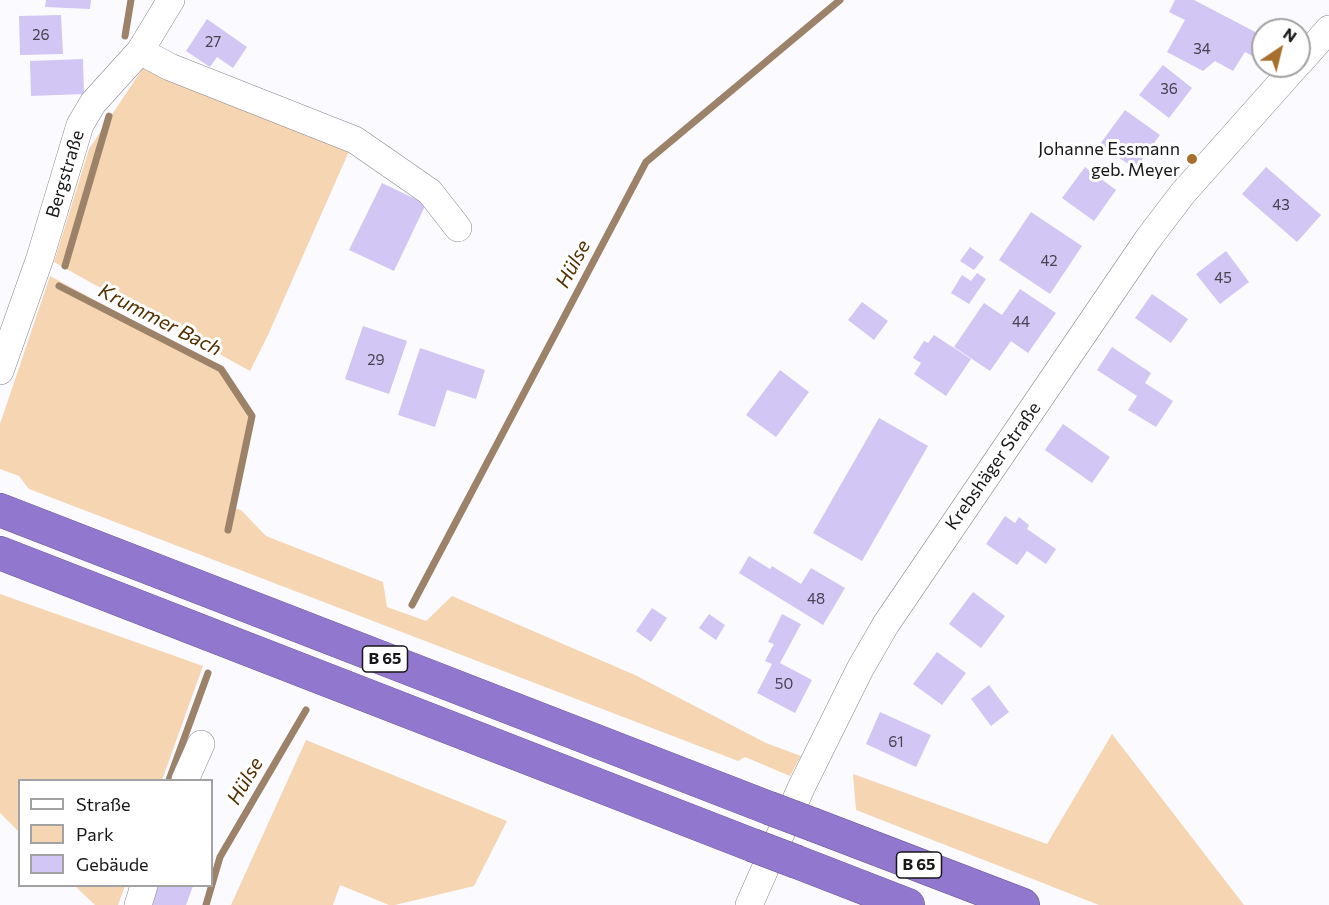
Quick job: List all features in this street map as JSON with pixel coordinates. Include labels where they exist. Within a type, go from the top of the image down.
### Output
[{"type":"highway","name":"B 65","points":[[0,510],[1023,905]]},
{"type":"highway","name":"B 65","points":[[0,553],[908,905]]},
{"type":"street","name":"Bergstraße","points":[[0,370],[40,258],[80,124],[93,103],[140,51],[171,0]]},
{"type":"street","name":"Krebshäger Straße","points":[[1311,49],[1329,29]]},
{"type":"street","points":[[140,51],[170,67],[355,140],[430,192],[458,228]]},
{"type":"street","name":"Krebshäger Straße","points":[[749,905],[802,786],[860,669],[886,624],[1148,239],[1184,194],[1286,78]]},
{"type":"street","points":[[185,779],[201,744]]},
{"type":"street","points":[[138,905],[143,887]]},
{"type":"green space","points":[[145,65],[350,149],[250,371],[54,262],[89,149]]},
{"type":"green space","points":[[50,276],[222,368],[252,417],[230,507],[241,510],[266,536],[383,582],[387,607],[426,621],[452,596],[635,675],[766,743],[801,756],[790,776],[745,757],[738,761],[29,489],[19,476],[0,469],[0,424]]},
{"type":"green space","points":[[0,594],[203,666],[162,779],[18,779],[18,831],[0,813]]},
{"type":"green space","points":[[1112,734],[1244,905],[1099,905],[856,810],[853,774],[1047,844]]},
{"type":"green space","points":[[306,740],[507,821],[474,886],[395,905],[389,905],[340,885],[333,905],[231,905]]},
{"type":"green space","points":[[76,887],[125,887],[118,905],[95,905]]},
{"type":"building","points":[[46,0],[91,0],[90,9],[45,7]]},
{"type":"building","points":[[1175,0],[1194,0],[1251,30],[1251,55],[1245,52],[1233,71],[1215,61],[1203,71],[1167,52],[1185,20],[1169,12]]},
{"type":"building","points":[[61,15],[63,54],[20,55],[19,16]]},
{"type":"building","points":[[207,19],[247,47],[233,68],[217,57],[210,67],[186,51]]},
{"type":"building","points":[[83,59],[84,94],[31,96],[30,61]]},
{"type":"building","points":[[1163,65],[1192,88],[1169,118],[1139,95]]},
{"type":"building","points":[[1125,110],[1160,135],[1135,169],[1100,144]]},
{"type":"building","points":[[1085,167],[1116,190],[1094,221],[1062,198]]},
{"type":"building","points":[[1266,167],[1321,215],[1297,242],[1242,194]]},
{"type":"building","points":[[382,183],[426,204],[394,271],[349,250]]},
{"type":"building","points":[[1031,212],[1082,246],[1050,294],[999,260]]},
{"type":"building","points":[[970,247],[984,257],[974,270],[960,261]]},
{"type":"building","points":[[1226,251],[1249,282],[1220,304],[1196,274]]},
{"type":"building","points":[[977,273],[986,279],[969,304],[951,293],[962,275],[971,281]]},
{"type":"building","points":[[1020,289],[1056,313],[1028,353],[1011,341],[990,371],[954,347],[984,303],[1002,315]]},
{"type":"building","points":[[1152,294],[1188,319],[1171,343],[1135,318]]},
{"type":"building","points":[[862,302],[888,321],[874,340],[848,320]]},
{"type":"building","points":[[363,326],[407,341],[389,394],[345,379]]},
{"type":"building","points":[[934,335],[971,359],[946,396],[914,374],[921,363],[913,358],[924,341],[928,343]]},
{"type":"building","points":[[1112,347],[1151,373],[1145,383],[1173,401],[1156,427],[1128,410],[1137,396],[1097,370]]},
{"type":"building","points":[[420,348],[485,370],[476,399],[447,390],[435,427],[398,415]]},
{"type":"building","points":[[780,370],[809,392],[776,437],[746,415]]},
{"type":"building","points":[[879,418],[928,446],[862,561],[813,533]]},
{"type":"building","points":[[1063,424],[1110,457],[1092,483],[1045,450]]},
{"type":"building","points":[[1005,516],[1015,523],[1019,517],[1029,525],[1027,529],[1056,549],[1046,564],[1027,551],[1017,565],[986,544]]},
{"type":"building","points":[[749,556],[770,569],[772,566],[801,584],[811,568],[845,588],[823,625],[739,573]]},
{"type":"building","points":[[973,592],[1005,616],[981,648],[949,624]]},
{"type":"building","points":[[652,608],[667,618],[651,642],[636,631]]},
{"type":"building","points":[[709,614],[725,625],[716,640],[699,628]]},
{"type":"building","points":[[782,614],[801,624],[780,663],[812,680],[795,713],[757,693],[772,664],[765,661],[774,644],[768,642]]},
{"type":"building","points":[[937,652],[966,673],[942,705],[913,684]]},
{"type":"building","points":[[989,685],[1009,712],[991,726],[971,699]]},
{"type":"building","points":[[880,712],[931,735],[916,767],[866,744]]},
{"type":"building","points":[[158,887],[193,887],[186,905],[150,905]]},
{"type":"waterway","name":"Krummer Bach","points":[[125,36],[131,0]]},
{"type":"waterway","name":"Hülse","points":[[412,605],[646,162],[840,0]]},
{"type":"waterway","name":"Krummer Bach","points":[[65,266],[109,116]]},
{"type":"waterway","name":"Krummer Bach","points":[[59,286],[221,369],[252,416],[228,530]]},
{"type":"waterway","name":"Krummer Bach","points":[[169,779],[208,673]]},
{"type":"waterway","name":"Hülse","points":[[213,881],[220,857],[306,710]]},
{"type":"waterway","name":"Hülse","points":[[206,905],[211,887]]},
{"type":"place","name":"Johanne Essmann geb. Meyer","points":[[1192,159]]}]
